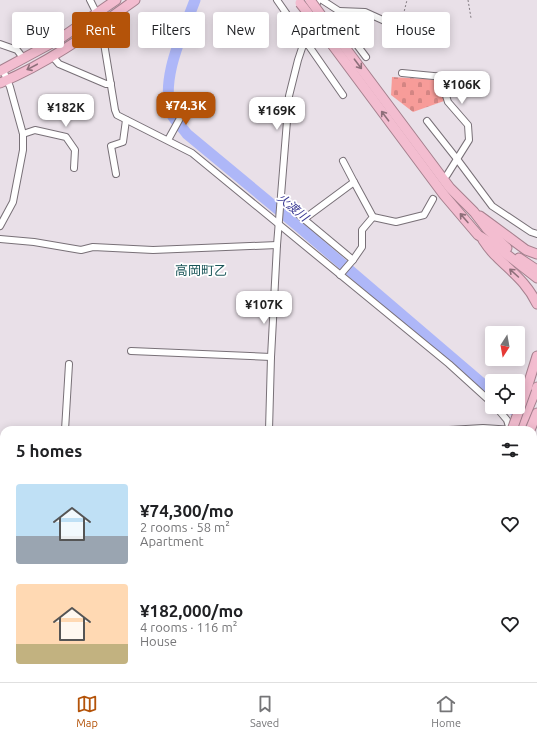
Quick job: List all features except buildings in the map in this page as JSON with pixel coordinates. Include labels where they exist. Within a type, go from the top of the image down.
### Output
[{"type":"highway","points":[[101,12],[116,0]]},
{"type":"highway","points":[[119,12],[136,0]]},
{"type":"highway","points":[[310,0],[450,188],[474,212],[487,229],[515,255],[537,270]]},
{"type":"highway","points":[[299,1],[444,195],[496,256],[532,293],[537,304]]},
{"type":"highway","points":[[2,71],[72,31]]},
{"type":"highway","points":[[4,82],[72,43]]},
{"type":"highway","points":[[474,212],[526,250],[537,254]]},
{"type":"highway","points":[[478,235],[496,246],[537,278]]},
{"type":"highway","points":[[520,426],[532,390],[537,356]]},
{"type":"highway","points":[[514,426],[532,390]]},
{"type":"highway","points":[[532,426],[537,413]]},
{"type":"street","points":[[90,0],[97,12]]},
{"type":"street","points":[[277,0],[285,12]]},
{"type":"street","points":[[314,12],[318,0]]},
{"type":"street","points":[[322,0],[339,11],[365,12],[382,20]]},
{"type":"street","points":[[339,11],[339,21],[366,57]]},
{"type":"street","points":[[0,44],[17,50],[24,59]]},
{"type":"street","points":[[105,48],[117,115],[192,153],[342,274],[449,364],[485,397]]},
{"type":"street","points":[[269,426],[277,245],[289,96],[302,48]]},
{"type":"street","points":[[311,48],[343,95]]},
{"type":"street","points":[[52,56],[59,64],[106,84],[111,84]]},
{"type":"street","points":[[0,226],[13,202],[23,150],[23,134],[4,82],[2,71]]},
{"type":"street","points":[[402,73],[444,76],[443,86],[448,102],[468,125],[469,140],[447,175]]},
{"type":"street","points":[[168,140],[184,112]]},
{"type":"street","points":[[116,174],[111,146],[123,142],[126,120]]},
{"type":"street","points":[[427,121],[492,206],[531,232],[537,234]]},
{"type":"street","points":[[23,134],[35,130],[66,137],[75,150],[74,168]]},
{"type":"street","points":[[343,161],[373,217],[396,222],[424,215],[433,199]]},
{"type":"street","points":[[304,219],[354,182]]},
{"type":"street","points":[[281,203],[304,219],[352,261]]},
{"type":"street","points":[[342,274],[362,247],[362,230],[373,217]]},
{"type":"street","points":[[0,239],[34,242],[81,250],[93,247],[153,250],[277,245]]},
{"type":"street","points":[[131,351],[271,357]]},
{"type":"street","points":[[65,426],[69,364]]},
{"type":"street","points":[[502,414],[510,426]]},
{"type":"path","points":[[404,12],[407,0]]},
{"type":"path","points":[[468,0],[471,18]]},
{"type":"green space","points":[[392,77],[441,80],[444,101],[413,112],[391,95]]},
{"type":"waterway","name":"火渡川","points":[[195,0],[179,42],[170,72],[168,87],[169,101],[172,115],[175,120],[187,134],[298,226],[485,386]]},
{"type":"waterway","name":"火渡川","points":[[519,414],[525,419]]},
{"type":"district","name":"高岡町乙","points":[[201,270]]}]
